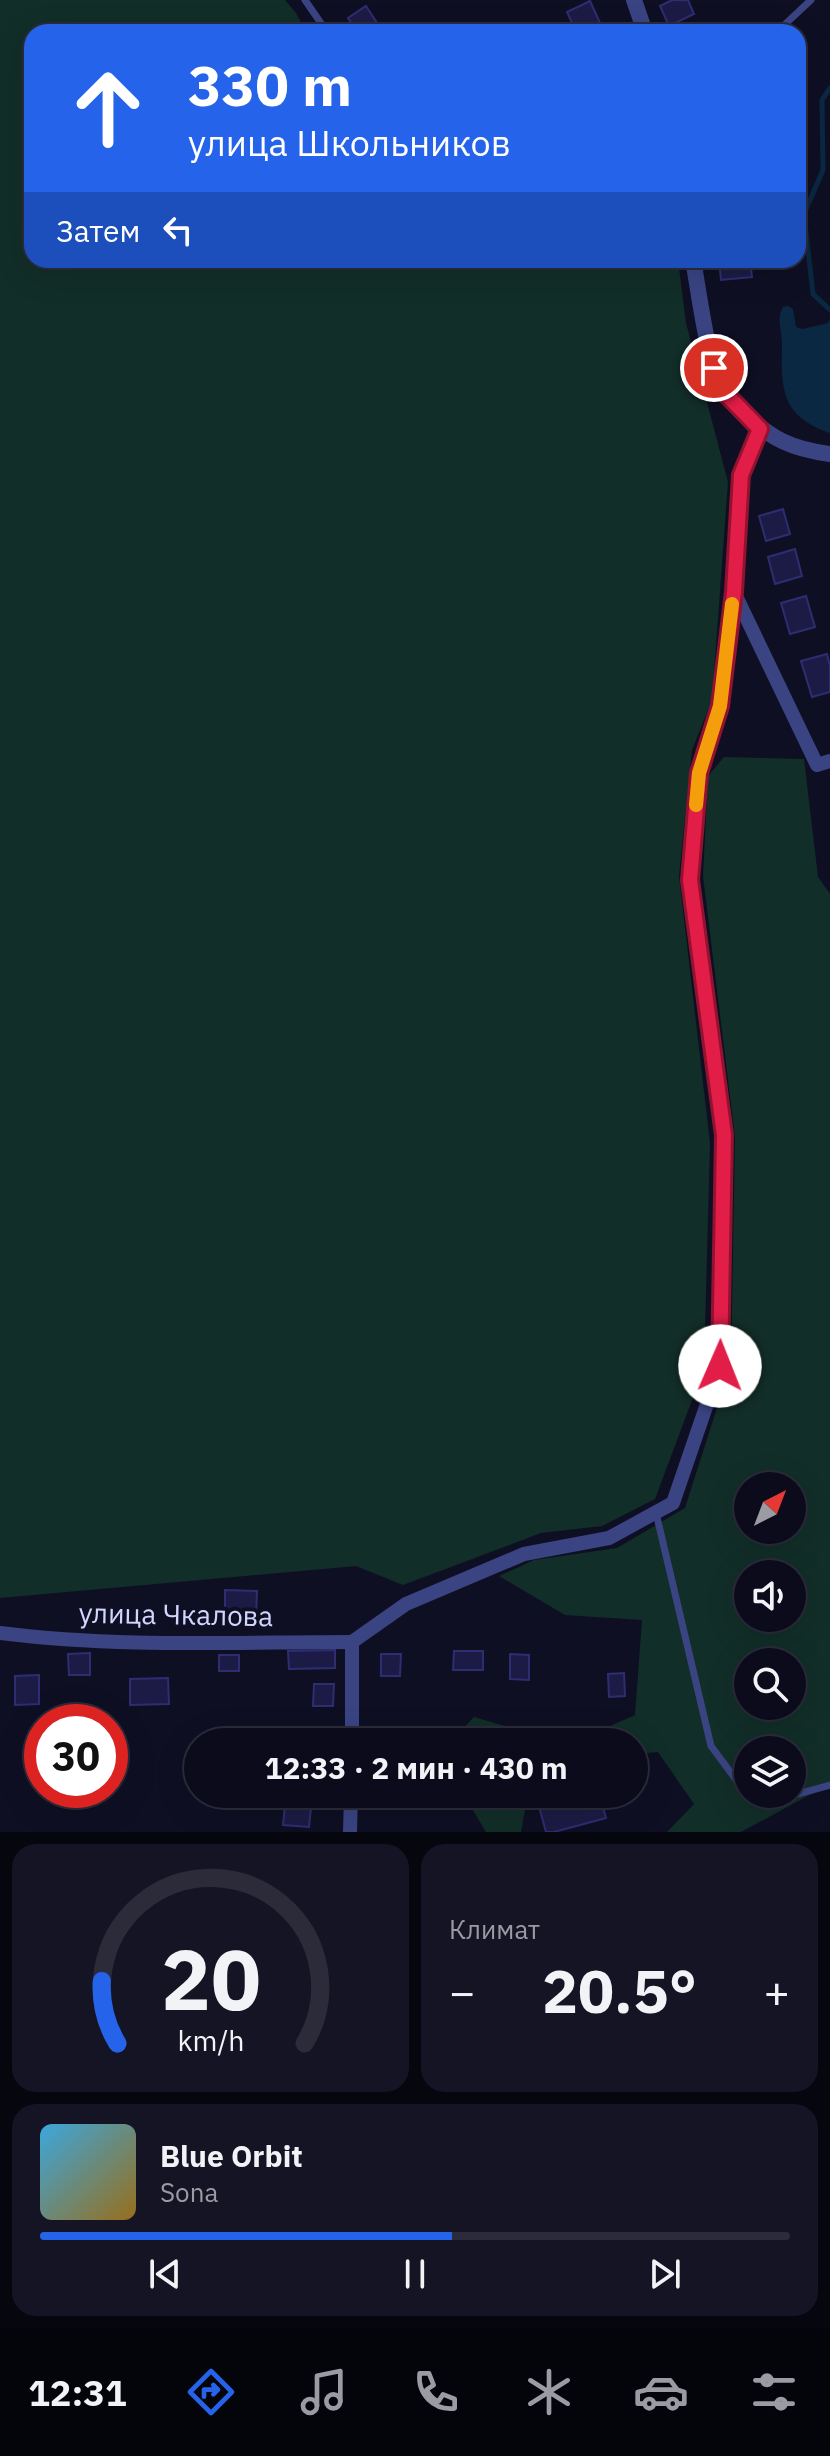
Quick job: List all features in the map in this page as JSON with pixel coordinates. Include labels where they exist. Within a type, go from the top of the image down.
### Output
[{"type":"street","points":[[634,0],[642,24]]},
{"type":"street","points":[[695,268],[714,368],[725,393],[760,429],[780,441],[803,451],[830,454]]},
{"type":"street","points":[[352,1728],[352,1642],[406,1604],[524,1554],[609,1538],[673,1503],[720,1366],[724,1135],[690,880],[699,773],[720,706],[734,592],[741,475],[760,429]]},
{"type":"street","points":[[734,592],[817,765],[830,761]]},
{"type":"street","name":"улица Чкалова","points":[[0,1633],[143,1643],[352,1642]]},
{"type":"street","points":[[350,1832],[351,1808]]},
{"type":"lane","points":[[305,0],[322,24]]},
{"type":"lane","points":[[785,24],[811,0]]},
{"type":"lane","points":[[656,1513],[711,1746],[749,1797],[762,1804],[830,1785]]},
{"type":"green space","points":[[0,0],[285,0],[302,24],[24,24],[24,268],[679,268],[686,323],[728,482],[712,700],[692,750],[679,876],[710,1143],[704,1368],[655,1499],[602,1526],[541,1533],[403,1585],[356,1566],[0,1598]]},
{"type":"green space","points":[[724,757],[804,759],[818,877],[830,894],[830,1784],[806,1797],[806,1736],[734,1736],[734,1808],[786,1808],[741,1832],[667,1832],[694,1804],[658,1752],[648,1753],[648,1728],[606,1728],[635,1715],[642,1620],[565,1615],[499,1576],[534,1560],[617,1548],[685,1508],[731,1364],[735,1137],[703,876],[708,776]]},
{"type":"green space","points":[[474,1717],[508,1727],[508,1728],[464,1728]]},
{"type":"green space","points":[[471,1808],[525,1808],[521,1832],[486,1832]]},
{"type":"water","points":[[783,307],[793,309],[796,327],[803,329],[828,323],[830,319],[830,433],[802,418],[787,399],[782,374],[780,320]]},
{"type":"building","points":[[672,0],[688,0],[694,14],[668,24],[660,6]]},
{"type":"building","points":[[590,1],[601,24],[572,24],[567,12]]},
{"type":"building","points":[[366,6],[378,24],[352,24],[348,18]]},
{"type":"building","points":[[720,268],[751,268],[752,277],[721,280]]},
{"type":"building","points":[[783,509],[790,534],[766,541],[759,516]]},
{"type":"building","points":[[795,549],[802,576],[775,584],[768,557]]},
{"type":"building","points":[[806,596],[815,627],[790,634],[781,603]]},
{"type":"building","points":[[827,654],[830,692],[812,697],[801,661]]},
{"type":"building","points":[[225,1590],[257,1591],[256,1618],[225,1617]]},
{"type":"building","points":[[335,1650],[335,1668],[289,1669],[288,1651]]},
{"type":"building","points":[[454,1651],[483,1651],[483,1670],[453,1670]]},
{"type":"building","points":[[90,1653],[90,1675],[69,1675],[68,1654]]},
{"type":"building","points":[[381,1654],[401,1654],[400,1676],[381,1676]]},
{"type":"building","points":[[510,1654],[529,1655],[529,1680],[510,1679]]},
{"type":"building","points":[[219,1655],[239,1655],[239,1671],[219,1671]]},
{"type":"building","points":[[624,1673],[625,1696],[609,1697],[608,1674]]},
{"type":"building","points":[[39,1675],[39,1704],[15,1705],[15,1676]]},
{"type":"building","points":[[168,1678],[169,1704],[130,1705],[130,1679]]},
{"type":"building","points":[[314,1684],[334,1684],[333,1706],[313,1706]]},
{"type":"building","points":[[285,1808],[311,1808],[309,1827],[283,1825]]},
{"type":"building","points":[[539,1808],[603,1808],[606,1818],[546,1832]]},
{"type":"waterway","points":[[806,209],[823,170],[822,100],[830,88]]},
{"type":"waterway","points":[[806,232],[813,294],[830,310]]},
{"type":"slow traffic","points":[[696,805],[699,773],[720,706],[732,604]]},
{"type":"route","points":[[714,368],[725,393],[760,429],[741,475],[734,592],[720,706],[699,773],[690,880],[724,1135],[720,1366]]}]
